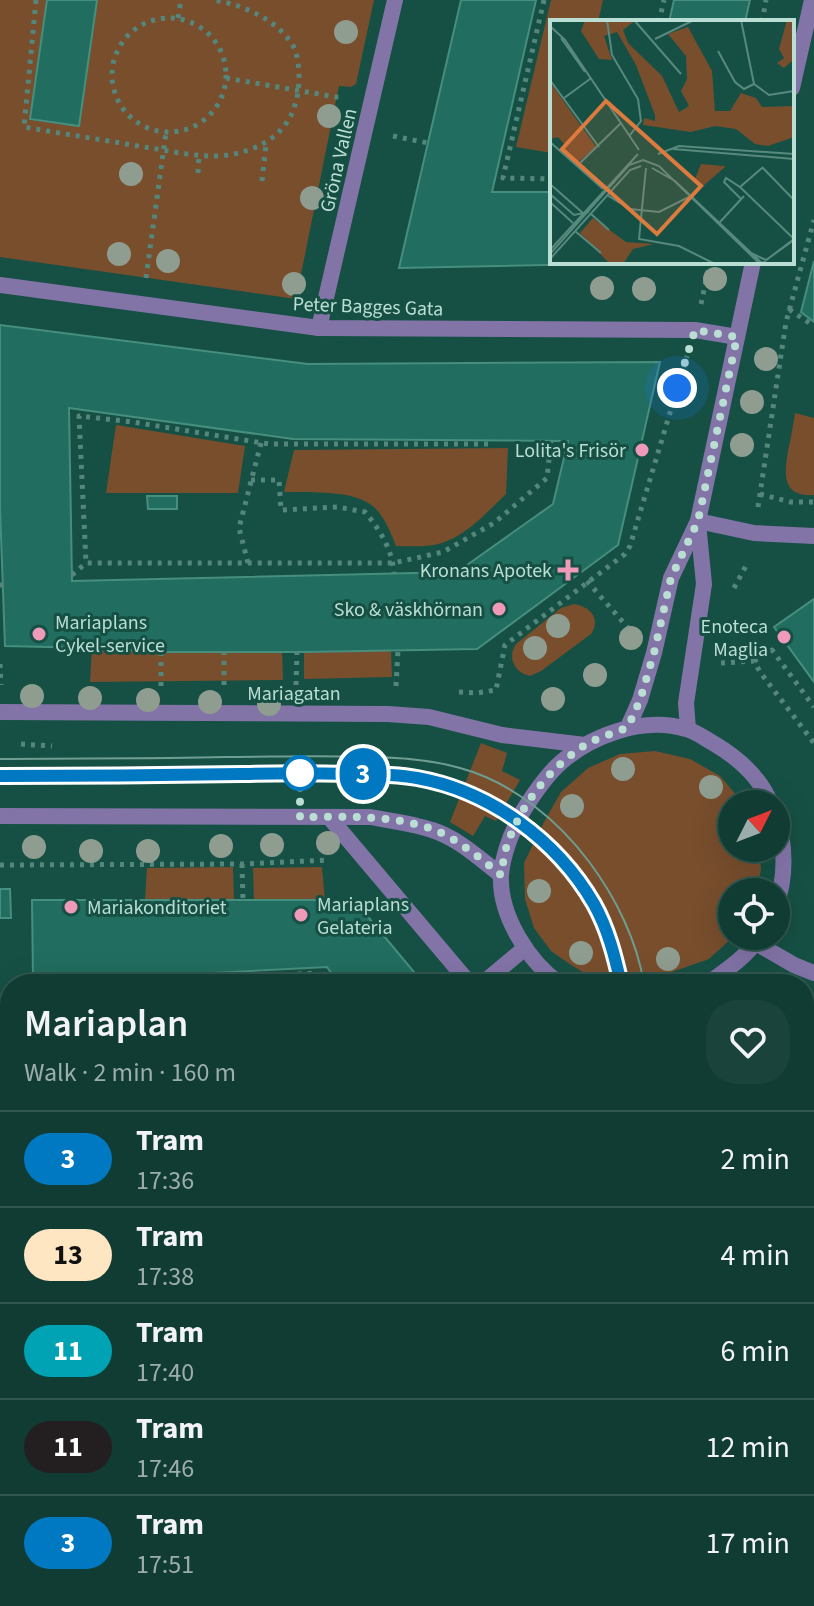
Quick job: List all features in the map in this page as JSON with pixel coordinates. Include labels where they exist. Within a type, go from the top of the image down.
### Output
[{"type":"street","name":"Gröna Vallen","points":[[319,328],[395,0]]},
{"type":"street","points":[[794,79],[812,0]]},
{"type":"street","points":[[628,727],[654,653],[671,578],[698,521],[753,264]]},
{"type":"street","name":"Peter Bagges Gata","points":[[0,285],[319,328],[695,330],[737,337]]},
{"type":"street","points":[[698,521],[754,533],[814,536]]},
{"type":"street","points":[[688,729],[686,703],[704,584],[698,521]]},
{"type":"street","name":"Mariagatan","points":[[0,712],[388,714],[429,717],[502,735],[585,745]]},
{"type":"street","points":[[550,974],[525,948],[512,926],[504,901],[501,875],[507,846],[518,820],[538,787],[557,766],[585,745],[628,727],[665,725],[688,729],[730,753],[752,774],[762,790]]},
{"type":"street","points":[[0,816],[370,817],[435,831],[501,875]]},
{"type":"street","points":[[329,817],[462,974]]},
{"type":"street","points":[[494,974],[525,948]]},
{"type":"street","points":[[721,974],[747,950]]},
{"type":"street","points":[[772,950],[794,965],[814,973]]},
{"type":"path","points":[[36,0],[24,127],[163,150],[232,154],[272,140],[288,122],[297,101],[299,68],[293,45],[273,24],[246,8],[214,0]]},
{"type":"path","points":[[178,18],[181,0]]},
{"type":"path","points":[[544,0],[503,178],[550,179]]},
{"type":"path","points":[[659,20],[664,0]]},
{"type":"path","points":[[762,20],[766,0]]},
{"type":"path","points":[[178,18],[202,27],[211,35],[223,55],[226,78],[222,97],[204,121],[186,130],[166,132],[144,126],[125,111],[114,91],[112,67],[120,45],[136,28],[157,19],[178,18]]},
{"type":"path","points":[[226,78],[336,97],[354,95]]},
{"type":"path","points":[[145,284],[166,132]]},
{"type":"path","points":[[388,134],[428,143]]},
{"type":"path","points":[[262,181],[266,143]]},
{"type":"path","points":[[198,173],[199,154]]},
{"type":"path","points":[[500,157],[508,157]]},
{"type":"path","points":[[754,533],[786,322],[814,220]]},
{"type":"path","points":[[477,693],[496,690],[505,645],[625,554],[630,546],[695,330],[710,264]]},
{"type":"path","points":[[786,322],[790,310],[814,326]]},
{"type":"path","points":[[86,563],[79,416],[269,444],[488,444]]},
{"type":"path","points":[[269,444],[270,435]]},
{"type":"path","points":[[72,575],[86,563],[393,563],[443,552],[494,523],[547,478],[551,441]]},
{"type":"path","points":[[248,563],[239,528],[261,443]]},
{"type":"path","points":[[251,480],[279,480],[281,510],[338,507],[365,512],[381,531],[394,573]]},
{"type":"path","points":[[760,494],[790,502],[814,502]]},
{"type":"path","points":[[731,600],[734,585],[749,560],[761,560]]},
{"type":"path","points":[[587,581],[634,634]]},
{"type":"path","points":[[396,687],[398,650]]},
{"type":"path","points":[[710,663],[754,661],[772,650],[814,707]]},
{"type":"path","points":[[224,651],[224,686]]},
{"type":"path","points":[[296,685],[297,651]]},
{"type":"path","points":[[161,652],[161,687]]},
{"type":"path","points":[[754,661],[814,743]]},
{"type":"path","points":[[0,664],[1,686]]},
{"type":"path","points":[[20,744],[52,746]]},
{"type":"path","points":[[0,865],[242,864],[332,859]]},
{"type":"path","points":[[242,864],[243,901]]},
{"type":"path","points":[[248,974],[317,974]]},
{"type":"shaded area","points":[[0,0],[374,0],[356,84],[339,86],[296,299],[0,257]]},
{"type":"shaded area","points":[[551,0],[603,0],[598,20],[550,20],[550,153],[516,147]]},
{"type":"shaded area","points":[[795,413],[814,418],[814,495],[796,492],[786,476]]},
{"type":"shaded area","points":[[116,425],[245,446],[238,493],[106,493]]},
{"type":"shaded area","points":[[508,448],[506,494],[464,532],[434,545],[396,546],[379,512],[356,498],[332,493],[284,492],[294,450]]},
{"type":"shaded area","points":[[574,604],[593,614],[595,623],[591,634],[541,671],[530,676],[520,672],[512,659],[516,644],[561,608]]},
{"type":"shaded area","points":[[92,648],[161,652],[282,651],[283,680],[90,682]]},
{"type":"shaded area","points":[[391,650],[392,677],[304,679],[304,652]]},
{"type":"shaded area","points":[[481,743],[507,753],[502,771],[520,780],[496,821],[485,816],[473,836],[450,822]]},
{"type":"shaded area","points":[[655,751],[690,759],[720,776],[732,790],[718,790],[718,862],[760,862],[761,870],[759,878],[718,878],[719,950],[709,959],[669,973],[586,974],[551,951],[534,928],[525,899],[524,863],[561,792],[588,768],[620,754]]},
{"type":"shaded area","points":[[233,867],[234,900],[145,900],[147,868]]},
{"type":"shaded area","points":[[322,867],[325,901],[254,901],[253,868]]},
{"type":"building","points":[[47,0],[97,0],[79,126],[30,119]]},
{"type":"building","points":[[461,0],[536,0],[492,192],[550,192],[550,264],[596,264],[399,268]]},
{"type":"building","points":[[674,0],[750,0],[745,20],[669,20]]},
{"type":"building","points":[[814,261],[814,322],[801,312]]},
{"type":"building","points":[[0,325],[308,364],[660,362],[618,545],[477,649],[161,652],[5,646],[0,508]],"holes":[[[69,408],[293,439],[568,441],[553,504],[457,572],[72,581]]]},
{"type":"building","points":[[147,496],[177,496],[177,509],[148,509]]},
{"type":"building","points":[[814,599],[814,682],[774,627]]},
{"type":"building","points":[[0,889],[10,889],[11,918],[0,918]]},
{"type":"building","points":[[32,900],[354,900],[416,974],[332,974],[327,967],[193,974],[33,974]]},
{"type":"tram line","points":[[0,759],[388,757],[436,762],[479,774],[533,805],[578,847],[624,920],[642,974]]},
{"type":"tram line","points":[[0,777],[337,774],[401,776],[444,785],[496,807],[541,839],[561,859],[599,914],[618,974]]},
{"type":"tram line","name":"3","points":[[0,776],[392,775],[453,787],[518,820],[539,836],[564,863],[595,907],[609,939],[618,974]]},
{"type":"place","name":"Lolita's Frisör","points":[[642,450]]},
{"type":"place","name":"Kronans Apotek","points":[[568,570]]},
{"type":"place","name":"Sko & väskhörnan","points":[[499,609]]},
{"type":"place","name":"Mariaplans Cykel-service","points":[[39,634]]},
{"type":"place","name":"Enoteca Maglia","points":[[784,637]]},
{"type":"place","name":"Mariakonditoriet","points":[[71,907]]},
{"type":"place","name":"Mariaplans Gelateria","points":[[301,915]]},
{"type":"route","points":[[300,773],[300,817],[370,817],[435,831],[501,875],[507,846],[538,787],[557,766],[585,745],[628,727],[640,700],[671,578],[698,521],[737,337],[695,330],[677,388]]}]
